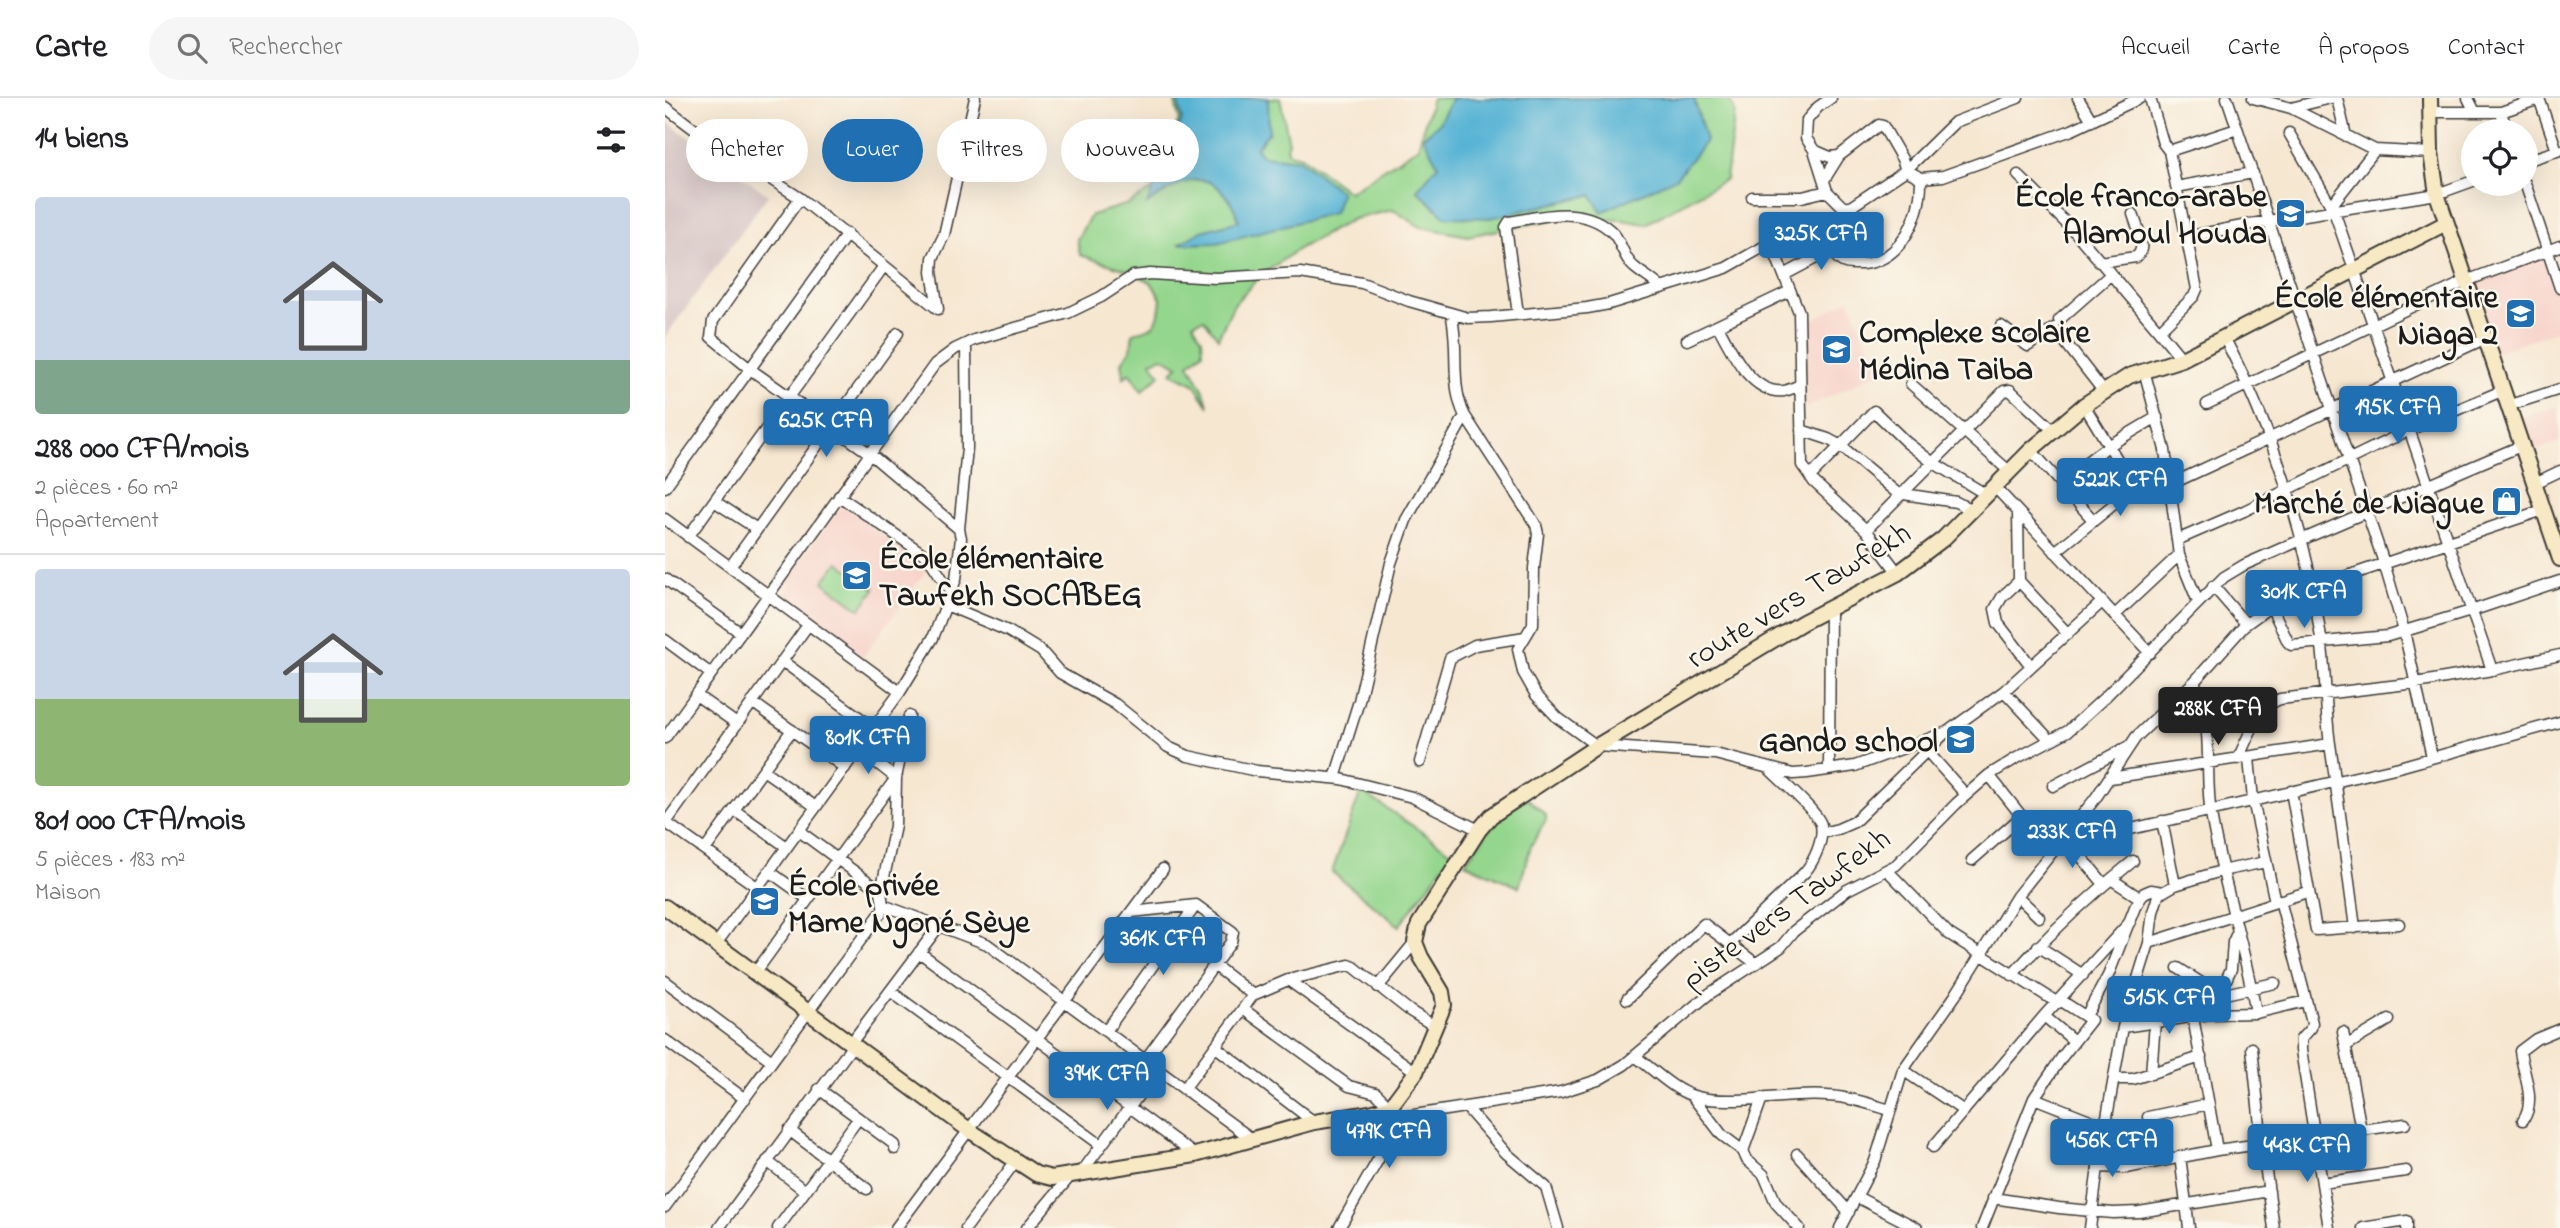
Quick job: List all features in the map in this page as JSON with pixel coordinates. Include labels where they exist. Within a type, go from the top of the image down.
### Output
[{"type":"street","points":[[665,107],[706,138],[800,198],[938,309],[932,272],[933,258],[944,235],[975,98]]},
{"type":"street","points":[[1831,98],[1818,107],[1807,120],[1807,138],[1814,150],[1827,191],[1832,199],[1844,208],[1852,206],[1906,170],[1955,122],[2018,98]]},
{"type":"street","points":[[2078,98],[2092,121]]},
{"type":"street","points":[[1824,180],[1839,156],[1879,125],[1883,126],[1906,170],[1921,178],[1943,176],[2092,121],[2140,98]]},
{"type":"street","points":[[2150,98],[2164,143],[2169,150],[2197,289],[2194,296],[2159,331]]},
{"type":"street","points":[[2227,98],[2383,563],[2404,631],[2432,757]]},
{"type":"street","points":[[2253,98],[2291,108],[2375,150],[2431,153]]},
{"type":"street","points":[[2291,108],[2331,98]]},
{"type":"street","points":[[2337,98],[2346,136]]},
{"type":"street","points":[[2468,98],[2475,112]]},
{"type":"street","points":[[2538,157],[2559,150],[2539,98],[2501,112],[2475,112],[2429,105],[2431,153],[2437,194],[2560,559]]},
{"type":"street","points":[[2501,112],[2503,119]]},
{"type":"street","points":[[2169,150],[2237,129]]},
{"type":"street","points":[[2289,133],[2333,209],[2492,670]]},
{"type":"street","points":[[1814,150],[1830,158],[1839,156]]},
{"type":"street","points":[[2333,209],[2375,150]]},
{"type":"street","points":[[2176,187],[2253,173]]},
{"type":"street","points":[[2018,176],[2077,234],[2182,359]]},
{"type":"street","points":[[1784,275],[1829,251],[1841,261],[1854,264],[1876,263],[1892,252],[1905,239],[1912,226],[1921,178]]},
{"type":"street","points":[[2186,237],[2268,220],[2437,194],[2461,185]]},
{"type":"street","points":[[1752,197],[1803,197],[1827,191]]},
{"type":"street","points":[[2529,196],[2560,288]]},
{"type":"street","points":[[800,198],[713,321],[711,337],[750,369],[869,453],[959,529]]},
{"type":"street","points":[[1518,314],[1506,227],[1509,222],[1563,213],[1594,222],[1613,233],[1633,267],[1660,287]]},
{"type":"street","points":[[2099,262],[2136,257],[2140,254],[2143,248],[2133,214]]},
{"type":"street","points":[[665,738],[935,364],[974,340],[1068,313],[1101,297],[1133,276],[1150,274],[1216,278],[1300,273],[1362,283],[1409,301],[1473,318],[1587,308],[1726,268],[1811,219]]},
{"type":"street","name":"route vers Tawfekh","points":[[1416,942],[1419,924],[1479,830],[1505,806],[1597,746],[1830,607],[1898,573],[1943,539],[2053,430],[2104,392],[2144,370],[2182,359],[2447,223]]},
{"type":"street","points":[[665,487],[847,234]]},
{"type":"street","points":[[1770,241],[1799,312],[1801,465],[1810,477],[1866,530],[1898,573]]},
{"type":"street","points":[[2207,404],[2466,281],[2560,246]]},
{"type":"street","points":[[688,537],[884,266]]},
{"type":"street","points":[[2059,320],[2109,275]]},
{"type":"street","points":[[1687,340],[1790,290]]},
{"type":"street","points":[[1451,313],[1457,337],[1457,397],[1465,416],[1536,524],[1538,534],[1534,568],[1533,624],[1518,649],[1519,660],[1536,695],[1558,718],[1597,746],[1715,754],[1793,774],[1855,766],[1947,732]]},
{"type":"street","points":[[1718,326],[1732,352],[1760,385],[1784,391],[1800,385]]},
{"type":"street","points":[[2001,326],[2028,346],[2055,328],[2104,392]]},
{"type":"street","points":[[730,567],[898,333]]},
{"type":"street","points":[[2224,337],[2248,385],[2287,489],[2312,588],[2322,642],[2324,693],[2355,928]]},
{"type":"street","points":[[2171,484],[2486,338]]},
{"type":"street","points":[[716,944],[901,692],[933,638],[956,579],[961,538],[959,529],[967,448],[966,344]]},
{"type":"street","points":[[2144,370],[2167,461],[2179,555],[2198,602]]},
{"type":"street","points":[[1911,384],[2010,472]]},
{"type":"street","points":[[2509,405],[2560,389]]},
{"type":"street","points":[[1866,530],[1996,397],[2010,390],[2053,430]]},
{"type":"street","points":[[2177,540],[2409,430],[2504,390]]},
{"type":"street","points":[[2084,405],[2134,487]]},
{"type":"street","points":[[1810,477],[1874,411],[1906,442],[1932,462],[1991,491],[2018,513],[2150,653]]},
{"type":"street","points":[[1335,778],[1359,701],[1391,563],[1406,520],[1465,416]]},
{"type":"street","points":[[2060,482],[2108,446],[2157,417]]},
{"type":"street","points":[[1801,430],[1841,446],[1901,494],[1956,502],[1972,510]]},
{"type":"street","name":"piste vers Tawfekh","points":[[1393,1112],[1466,1107],[1573,1089],[1598,1080],[1636,1057],[1680,1016],[1781,947],[1794,931],[1847,890],[1888,870],[1903,859],[1989,775],[2078,723],[2150,653],[2213,586],[2244,565],[2523,445]]},
{"type":"street","points":[[2031,450],[2093,520]]},
{"type":"street","points":[[2055,552],[2167,461]]},
{"type":"street","points":[[2535,483],[2560,471]]},
{"type":"street","points":[[839,496],[928,557],[951,592]]},
{"type":"street","points":[[714,500],[757,529]]},
{"type":"street","points":[[1840,1228],[1875,1161],[1903,1070],[1938,1023],[2017,896],[2110,778],[2129,746],[2246,624],[2271,606],[2312,588],[2543,510]]},
{"type":"street","points":[[2018,513],[2019,581],[2068,634]]},
{"type":"street","points":[[665,519],[901,692]]},
{"type":"street","points":[[2115,615],[2179,555]]},
{"type":"street","points":[[665,579],[741,633]]},
{"type":"street","points":[[2019,581],[2002,597],[1995,609],[1998,623],[2031,666]]},
{"type":"street","points":[[2271,606],[2289,644],[2322,642],[2383,636],[2404,631],[2560,581]]},
{"type":"street","points":[[2213,586],[2246,624]]},
{"type":"street","points":[[1822,833],[1838,830],[1854,822],[1947,732],[2004,691],[2102,602]]},
{"type":"street","points":[[946,605],[1008,631],[1041,651],[1060,673],[1115,704],[1168,747],[1188,755],[1257,771],[1335,778],[1412,797],[1479,830]]},
{"type":"street","points":[[1829,770],[1830,607]]},
{"type":"street","points":[[757,887],[665,823],[809,625]]},
{"type":"street","points":[[1420,762],[1450,658],[1475,645],[1525,637]]},
{"type":"street","points":[[665,640],[711,674]]},
{"type":"street","points":[[2329,1228],[2301,1050],[2302,1037],[2312,1026],[2266,862],[2243,758],[2247,740],[2270,704],[2280,699],[2416,683],[2560,655]]},
{"type":"street","points":[[782,661],[874,728]]},
{"type":"street","points":[[2194,681],[2203,698],[2210,810],[2221,871],[2235,914],[2256,1013]]},
{"type":"street","points":[[2004,691],[2050,740]]},
{"type":"street","points":[[696,695],[737,724]]},
{"type":"street","points":[[753,702],[845,768]]},
{"type":"street","points":[[909,716],[896,778],[895,826],[881,891],[881,901],[885,907],[988,944],[1252,1139]]},
{"type":"street","points":[[2118,832],[2432,757],[2560,722]]},
{"type":"street","points":[[705,850],[792,730]]},
{"type":"street","points":[[2110,778],[2330,744]]},
{"type":"street","points":[[2053,786],[2129,746]]},
{"type":"street","points":[[859,749],[896,778]]},
{"type":"street","points":[[1927,751],[1966,795]]},
{"type":"street","points":[[1731,944],[1805,872],[1813,861],[1822,833],[1818,818],[1767,768]]},
{"type":"street","points":[[763,770],[816,807]]},
{"type":"street","points":[[1989,775],[2050,852]]},
{"type":"street","points":[[755,973],[896,778]]},
{"type":"street","points":[[2291,791],[2307,892],[2316,930],[2399,924]]},
{"type":"street","points":[[734,810],[787,847]]},
{"type":"street","points":[[1972,860],[2021,817]]},
{"type":"street","points":[[2162,821],[2175,885]]},
{"type":"street","points":[[799,831],[881,891]]},
{"type":"street","points":[[2064,836],[2107,881],[2140,898]]},
{"type":"street","points":[[2012,975],[2038,946],[2107,881],[2133,861]]},
{"type":"street","points":[[2086,1016],[2108,976],[2140,898],[2149,890],[2159,893],[2175,885],[2221,871],[2266,862]]},
{"type":"street","points":[[896,1228],[1163,869]]},
{"type":"street","points":[[1888,870],[1943,929],[2012,975],[2091,1020],[2034,1098],[1982,1228]]},
{"type":"street","points":[[769,871],[809,899]]},
{"type":"street","points":[[2149,943],[2307,892]]},
{"type":"street","points":[[2090,1228],[2123,1027],[2149,943],[2153,912],[2159,893]]},
{"type":"street","points":[[2017,896],[2039,917]]},
{"type":"street","points":[[1132,912],[1196,905],[1233,932],[1231,942],[1145,1060]]},
{"type":"street","points":[[1106,1031],[1196,905]]},
{"type":"street","points":[[665,907],[969,1130],[1036,1174],[1052,1178],[1195,1154],[1314,1122],[1393,1112]]},
{"type":"street","points":[[665,1207],[885,907]]},
{"type":"street","points":[[1933,1147],[2044,1016],[2130,922]]},
{"type":"street","points":[[1627,999],[1700,926],[1707,925],[1755,963]]},
{"type":"street","points":[[719,1228],[939,926]]},
{"type":"street","points":[[2210,1014],[2231,969],[2238,932]]},
{"type":"street","points":[[1378,987],[1416,942]]},
{"type":"street","points":[[1339,1228],[1379,1158],[1393,1112],[1416,1072],[1444,1005],[1442,992],[1420,957],[1416,942]]},
{"type":"street","points":[[2038,946],[2083,975]]},
{"type":"street","points":[[919,952],[1195,1154]]},
{"type":"street","points":[[1214,964],[1254,995]]},
{"type":"street","points":[[1184,1088],[1254,995],[1288,980],[1349,965],[1436,1027]]},
{"type":"street","points":[[2178,968],[2220,995],[2275,984]]},
{"type":"street","points":[[1288,980],[1416,1072]]},
{"type":"street","points":[[665,981],[772,1061]]},
{"type":"street","points":[[890,992],[1101,1145]]},
{"type":"street","points":[[2123,1027],[2210,1014],[2256,1013],[2306,1001]]},
{"type":"street","points":[[1243,1009],[1349,1086],[1371,1090],[1393,1112]]},
{"type":"street","points":[[2044,1016],[2074,1041]]},
{"type":"street","points":[[2193,1017],[2217,1150]]},
{"type":"street","points":[[2347,1045],[2389,1020]]},
{"type":"street","points":[[2151,1074],[2155,1022]]},
{"type":"street","points":[[2522,1120],[2528,1113],[2531,1100],[2519,1051],[2536,1039],[2560,1029]]},
{"type":"street","points":[[2343,1032],[2361,1129]]},
{"type":"street","points":[[665,1041],[745,1098]]},
{"type":"street","points":[[1216,1047],[1314,1122]]},
{"type":"street","points":[[2252,1048],[2274,1228]]},
{"type":"street","points":[[1636,1057],[1692,1095],[1722,1135],[1743,1151],[1747,1160],[1764,1175],[1776,1203],[1799,1228]]},
{"type":"street","points":[[2114,1079],[2133,1079],[2201,1057]]},
{"type":"street","points":[[1027,1228],[1101,1145],[1158,1069]]},
{"type":"street","points":[[1903,1070],[1964,1111]]},
{"type":"street","points":[[819,1089],[895,1145],[895,1149]]},
{"type":"street","points":[[1692,1095],[1734,1099],[1827,1096],[1858,1100],[1890,1110]]},
{"type":"street","points":[[1743,1151],[1762,1098]]},
{"type":"street","points":[[2034,1098],[2105,1126]]},
{"type":"street","points":[[2148,1117],[2209,1104]]},
{"type":"street","points":[[1466,1107],[1506,1153],[1546,1187],[1558,1228]]},
{"type":"street","points":[[778,1228],[858,1119]]},
{"type":"street","points":[[2098,1167],[2126,1168],[2217,1150],[2405,1124]]},
{"type":"street","points":[[789,1130],[867,1189]]},
{"type":"street","points":[[1797,1154],[1849,1212]]},
{"type":"street","points":[[2180,1156],[2189,1228]]},
{"type":"street","points":[[767,1161],[805,1191]]},
{"type":"street","points":[[966,1228],[1015,1162]]},
{"type":"street","points":[[2322,1183],[2406,1171]]},
{"type":"street","points":[[1993,1198],[2091,1212],[2139,1212],[2269,1191]]},
{"type":"street","points":[[1857,1197],[1917,1228]]},
{"type":"street","points":[[2363,1228],[2407,1222],[2407,1228]]},
{"type":"shaded area","points":[[665,120],[686,135],[686,182],[750,182],[768,195],[665,337]]},
{"type":"shaded area","name":"École élémentaire Niaga 2","points":[[2544,256],[2560,300],[2560,329],[2494,353],[2471,284]]},
{"type":"shaded area","name":"Complexe scolaire Médina Taiba","points":[[1849,299],[1880,372],[1804,409],[1801,326]]},
{"type":"shaded area","points":[[2557,406],[2560,416],[2560,442],[2530,452],[2520,418]]},
{"type":"shaded area","name":"École élémentaire Tawfekh SOCABEG","points":[[842,505],[928,568],[863,657],[782,598],[790,586],[785,582]]},
{"type":"green space","points":[[1174,98],[1280,98],[1289,153],[1301,156],[1349,192],[1418,147],[1432,98],[1728,98],[1735,111],[1726,179],[1646,224],[1622,220],[1561,218],[1468,236],[1421,227],[1393,210],[1353,219],[1298,249],[1259,277],[1234,304],[1218,338],[1204,319],[1193,323],[1202,339],[1203,352],[1189,364],[1203,389],[1209,407],[1194,384],[1171,373],[1178,366],[1163,357],[1151,361],[1160,375],[1142,391],[1129,373],[1124,378],[1122,362],[1131,349],[1133,333],[1148,329],[1155,323],[1161,299],[1151,282],[1130,271],[1080,255],[1077,239],[1091,215],[1128,204],[1153,189],[1156,182],[1199,182],[1199,119],[1179,119]]},
{"type":"green space","points":[[838,562],[875,589],[860,609],[823,582]]},
{"type":"green space","points":[[1361,791],[1453,853],[1399,926],[1332,872]]},
{"type":"green space","points":[[1527,798],[1546,815],[1546,820],[1531,846],[1519,887],[1465,863],[1499,816]]},
{"type":"water","points":[[1177,98],[1268,98],[1269,132],[1256,148],[1263,156],[1300,160],[1341,192],[1334,213],[1217,243],[1179,244],[1202,231],[1239,221],[1231,203],[1220,189],[1199,180],[1199,119],[1182,119]]},
{"type":"water","points":[[1452,98],[1694,98],[1706,141],[1676,178],[1602,212],[1591,195],[1490,218],[1445,217],[1417,190],[1438,165],[1423,137],[1439,123]]},
{"type":"water","points":[[1156,182],[1186,182],[1174,187],[1147,204]]},
{"type":"place","name":"École franco-arabe Alamoul Houda","points":[[2290,213]]},
{"type":"place","name":"École élémentaire Niaga 2","points":[[2521,314]]},
{"type":"place","name":"Complexe scolaire Médina Taiba","points":[[1836,349]]},
{"type":"place","name":"Marché de Niague","points":[[2507,502]]},
{"type":"place","name":"École élémentaire Tawfekh SOCABEG","points":[[856,575]]},
{"type":"place","name":"Gando school","points":[[1961,740]]},
{"type":"place","name":"École privée Mame Ngoné Sèye","points":[[765,902]]}]
